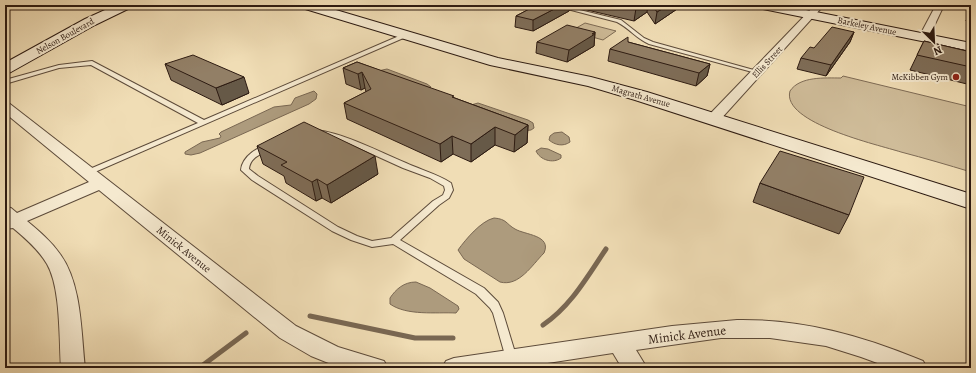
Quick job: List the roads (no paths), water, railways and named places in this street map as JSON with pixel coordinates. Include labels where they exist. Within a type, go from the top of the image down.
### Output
[{"type":"main road","name":"Nelson Boulevard","points":[[5,69],[97,18],[126,5]]},
{"type":"main road","name":"Magrath Avenue","points":[[306,5],[495,62],[609,87],[714,118],[971,202]]},
{"type":"main road","name":"Barkeley Avenue","points":[[763,5],[815,10],[971,47]]},
{"type":"street","points":[[924,37],[940,5]]},
{"type":"street","name":"Ellis Street","points":[[714,118],[815,10]]},
{"type":"street","name":"Minick Avenue","points":[[5,107],[288,332],[311,345],[341,358],[376,368]]},
{"type":"street","points":[[73,368],[68,306],[63,280],[56,260],[40,243],[8,219],[94,178]]},
{"type":"street","name":"Minick Avenue","points":[[454,368],[705,330],[743,328],[799,332],[842,342],[889,357],[915,368]]},
{"type":"street","points":[[619,343],[635,368]]},
{"type":"lane","points":[[554,5],[619,21],[626,24],[643,40],[651,43],[758,72]]},
{"type":"lane","points":[[94,178],[204,123],[406,35]]},
{"type":"lane","points":[[5,82],[59,66],[78,63],[92,63],[204,123]]},
{"type":"lane","points":[[308,131],[325,132],[334,135],[407,166],[430,174],[448,184],[449,190],[446,196],[436,203],[394,242]]},
{"type":"lane","points":[[279,143],[248,159],[245,164],[245,170],[328,225],[354,238],[372,244],[394,242],[480,291],[494,305],[498,313],[511,359]]},
{"type":"waterway","points":[[543,325],[570,300],[606,249]]},
{"type":"waterway","points":[[310,316],[415,338],[453,338]]},
{"type":"waterway","points":[[199,368],[246,333]]},
{"type":"place","name":"McKibben Gym","points":[[956,77]]}]
